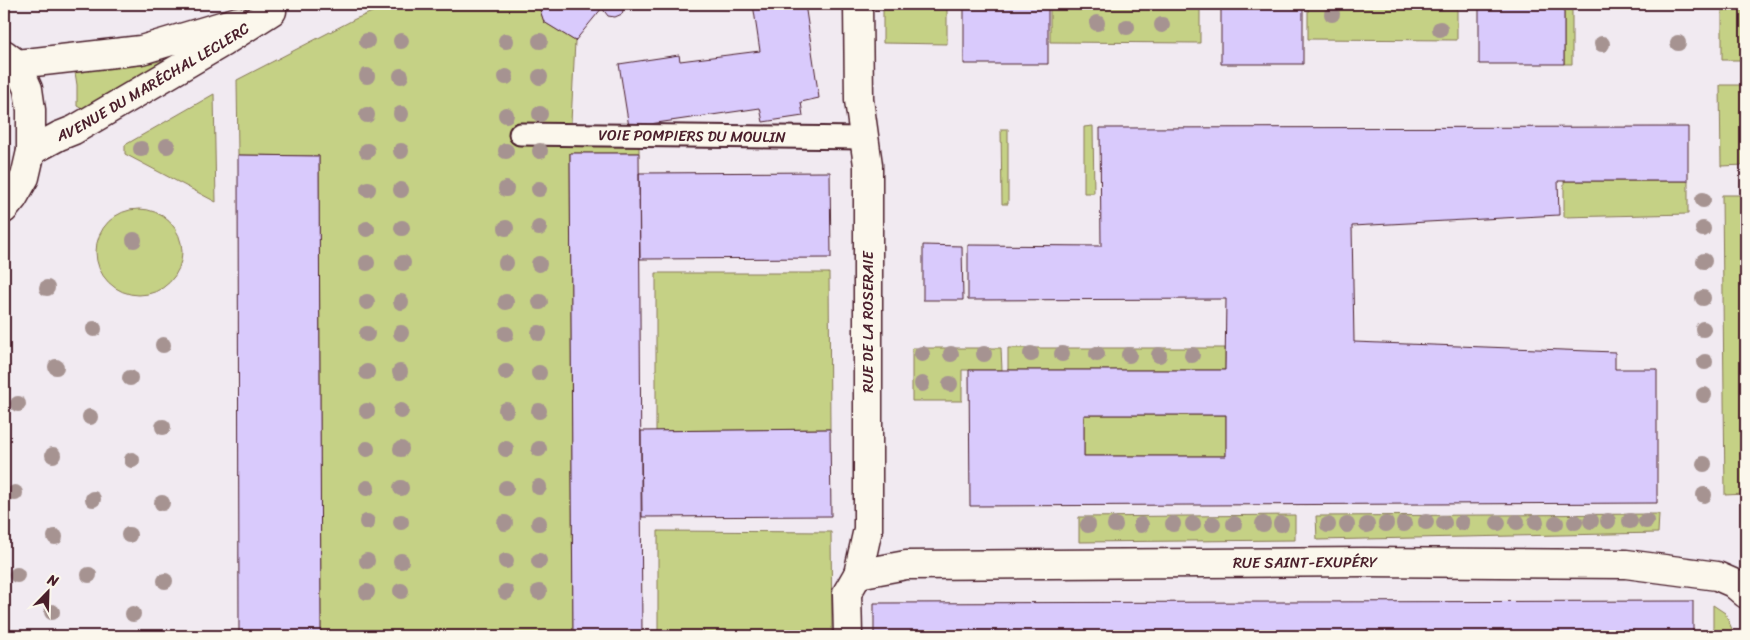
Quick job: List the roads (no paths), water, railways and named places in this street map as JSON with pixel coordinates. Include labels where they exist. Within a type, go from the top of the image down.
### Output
[{"type":"street","name":"RUE DE LA ROSERAIE","points":[[848,636],[847,593],[858,574],[868,529],[868,166],[859,100],[858,4]]},
{"type":"street","name":"AVENUE DU MARÉCHAL LECLERC","points":[[10,59],[141,50],[279,7]]},
{"type":"street","name":"AVENUE DU MARÉCHAL LECLERC","points":[[31,151],[90,120],[222,43],[279,7]]},
{"type":"street","points":[[4,209],[25,177],[31,151],[31,110],[28,89],[10,59]]},
{"type":"street","name":"RUE SAINT-EXUPÉRY","points":[[858,574],[906,565],[1354,562],[1626,564],[1717,576],[1733,583],[1746,594]]},
{"type":"lane","name":"VOIE POMPIERS DU MOULIN","points":[[520,134],[864,138]]}]
